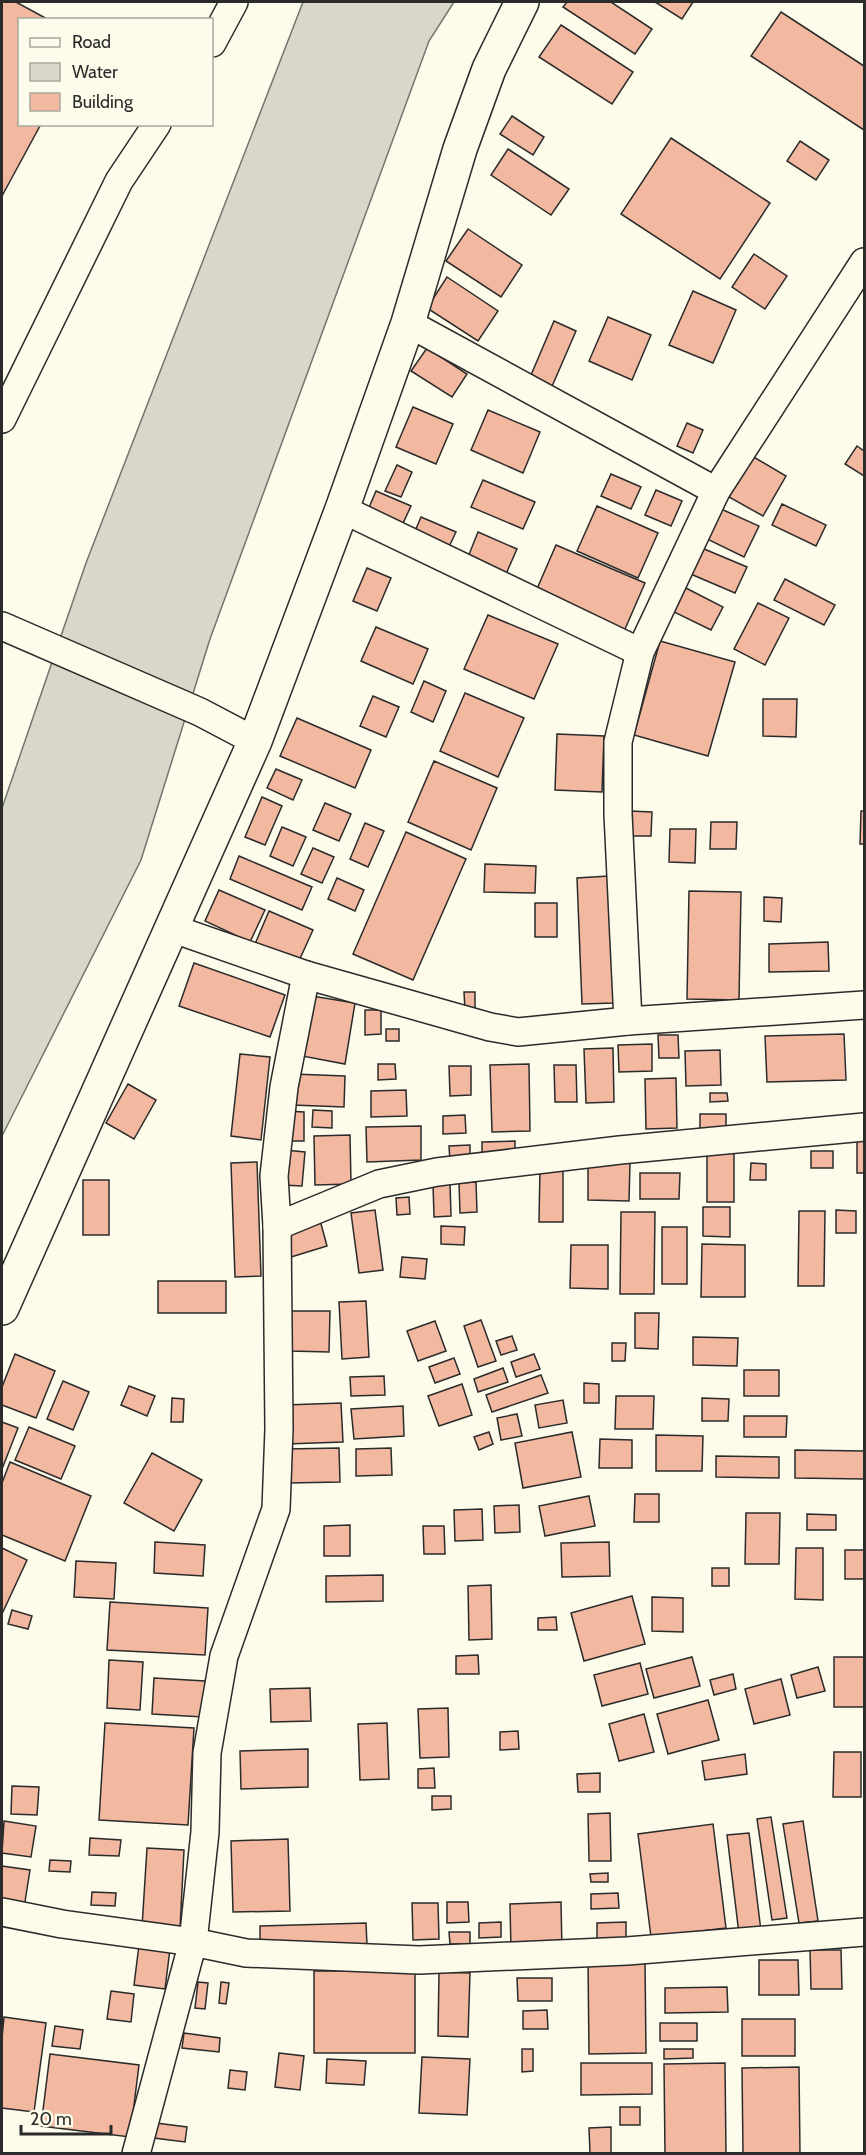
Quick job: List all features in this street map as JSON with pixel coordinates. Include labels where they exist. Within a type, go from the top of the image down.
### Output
[{"type":"main road","points":[[2,1308],[255,741],[342,509],[408,323],[460,149],[489,69],[522,2]]},
{"type":"street","points":[[213,41],[234,2]]},
{"type":"street","points":[[2,419],[119,181],[156,126]]},
{"type":"street","points":[[628,1021],[618,814],[618,742],[640,652],[716,492],[864,262]]},
{"type":"street","points":[[408,323],[716,492]]},
{"type":"street","points":[[342,509],[640,652]]},
{"type":"street","points":[[2,626],[200,712],[255,741]]},
{"type":"street","points":[[171,928],[306,975],[490,1027],[518,1032],[628,1021],[864,1005]]},
{"type":"street","points":[[136,2154],[193,1942],[205,1832],[207,1753],[224,1656],[276,1509],[279,1429],[277,1226],[274,1176],[283,1098],[306,975]]},
{"type":"street","points":[[277,1226],[379,1184],[437,1172],[620,1150],[864,1127]]},
{"type":"street","points":[[2,1912],[62,1924],[193,1942],[246,1953],[419,1960],[627,1951],[864,1932]]},
{"type":"water","points":[[303,2],[454,2],[429,41],[210,639],[141,860],[2,1136],[2,808],[86,563]]},
{"type":"building","points":[[2,2],[16,2],[45,18],[18,18],[18,126],[40,126],[2,196]]},
{"type":"building","points":[[567,2],[611,2],[652,29],[635,54],[563,7]]},
{"type":"building","points":[[655,2],[693,2],[682,19]]},
{"type":"building","points":[[781,12],[864,66],[864,130],[751,56]]},
{"type":"building","points":[[561,25],[633,72],[612,104],[539,57]]},
{"type":"building","points":[[512,116],[544,137],[533,155],[500,134]]},
{"type":"building","points":[[671,138],[770,203],[720,279],[621,214]]},
{"type":"building","points":[[800,141],[829,160],[816,180],[787,161]]},
{"type":"building","points":[[508,149],[569,189],[551,215],[491,175]]},
{"type":"building","points":[[468,229],[522,265],[501,297],[446,261]]},
{"type":"building","points":[[754,254],[787,276],[765,309],[732,287]]},
{"type":"building","points":[[447,277],[498,311],[478,341],[427,308]]},
{"type":"building","points":[[693,291],[736,310],[713,363],[669,345]]},
{"type":"building","points":[[608,317],[651,335],[632,380],[589,361]]},
{"type":"building","points":[[554,321],[576,331],[550,391],[528,382]]},
{"type":"building","points":[[427,348],[467,374],[452,397],[411,371]]},
{"type":"building","points":[[413,407],[453,424],[436,464],[396,447]]},
{"type":"building","points":[[488,410],[540,432],[523,473],[471,450]]},
{"type":"building","points":[[687,423],[703,430],[693,453],[677,446]]},
{"type":"building","points":[[857,446],[864,451],[864,476],[845,464]]},
{"type":"building","points":[[752,456],[786,476],[763,516],[729,497]]},
{"type":"building","points":[[397,465],[412,472],[401,497],[385,491]]},
{"type":"building","points":[[611,474],[641,487],[631,509],[601,496]]},
{"type":"building","points":[[483,480],[535,502],[523,529],[471,507]]},
{"type":"building","points":[[656,490],[682,501],[671,526],[645,515]]},
{"type":"building","points":[[376,491],[411,506],[399,532],[365,517]]},
{"type":"building","points":[[782,504],[826,525],[816,546],[772,525]]},
{"type":"building","points":[[597,506],[658,533],[638,578],[577,551]]},
{"type":"building","points":[[719,508],[759,526],[744,557],[705,538]]},
{"type":"building","points":[[421,517],[456,532],[447,551],[413,536]]},
{"type":"building","points":[[478,532],[517,549],[506,574],[468,557]]},
{"type":"building","points":[[556,545],[645,583],[622,636],[533,598]]},
{"type":"building","points":[[697,546],[747,567],[735,593],[686,572]]},
{"type":"building","points":[[367,568],[391,578],[377,611],[353,601]]},
{"type":"building","points":[[785,579],[835,605],[824,625],[774,600]]},
{"type":"building","points":[[684,587],[723,607],[711,630],[672,611]]},
{"type":"building","points":[[758,603],[789,618],[765,665],[734,649]]},
{"type":"building","points":[[488,615],[558,644],[534,699],[464,669]]},
{"type":"building","points":[[376,627],[428,649],[413,684],[361,661]]},
{"type":"building","points":[[660,641],[735,662],[708,756],[634,735]]},
{"type":"building","points":[[424,681],[446,691],[433,722],[411,712]]},
{"type":"building","points":[[465,693],[524,718],[498,777],[440,751]]},
{"type":"building","points":[[373,696],[399,707],[386,737],[360,726]]},
{"type":"building","points":[[763,699],[797,699],[796,737],[763,736]]},
{"type":"building","points":[[297,718],[371,750],[355,788],[280,756]]},
{"type":"building","points":[[557,734],[604,736],[602,792],[555,790]]},
{"type":"building","points":[[434,761],[497,788],[471,850],[408,822]]},
{"type":"building","points":[[276,769],[302,780],[293,800],[267,788]]},
{"type":"building","points":[[262,797],[282,806],[265,845],[245,837]]},
{"type":"building","points":[[325,803],[351,814],[339,841],[313,830]]},
{"type":"building","points":[[629,811],[652,812],[651,836],[628,836]]},
{"type":"building","points":[[861,811],[864,811],[864,844],[860,844]]},
{"type":"building","points":[[711,822],[737,822],[736,849],[710,849]]},
{"type":"building","points":[[365,823],[384,831],[368,867],[350,859]]},
{"type":"building","points":[[282,827],[306,837],[293,866],[270,856]]},
{"type":"building","points":[[670,829],[696,829],[695,863],[669,862]]},
{"type":"building","points":[[406,832],[466,859],[413,980],[353,954]]},
{"type":"building","points":[[313,848],[334,857],[322,883],[301,874]]},
{"type":"building","points":[[239,856],[312,887],[302,910],[230,879]]},
{"type":"building","points":[[485,864],[536,866],[535,893],[484,892]]},
{"type":"building","points":[[608,876],[614,1003],[582,1004],[577,878]]},
{"type":"building","points":[[337,878],[364,890],[355,911],[328,899]]},
{"type":"building","points":[[219,890],[265,910],[250,942],[205,921]]},
{"type":"building","points":[[689,891],[741,892],[739,1000],[687,999]]},
{"type":"building","points":[[764,897],[782,898],[781,922],[764,921]]},
{"type":"building","points":[[535,903],[557,903],[557,937],[535,937]]},
{"type":"building","points":[[269,911],[313,930],[298,963],[255,944]]},
{"type":"building","points":[[828,942],[829,971],[769,972],[769,944]]},
{"type":"building","points":[[194,963],[285,995],[270,1037],[179,1006]]},
{"type":"building","points":[[464,992],[475,992],[475,1010],[465,1010]]},
{"type":"building","points":[[312,996],[355,1003],[345,1064],[302,1056]]},
{"type":"building","points":[[365,1010],[381,1010],[381,1034],[365,1035]]},
{"type":"building","points":[[386,1029],[399,1029],[399,1041],[386,1041]]},
{"type":"building","points":[[844,1034],[846,1080],[767,1082],[765,1036]]},
{"type":"building","points":[[658,1035],[678,1035],[679,1058],[659,1058]]},
{"type":"building","points":[[652,1044],[652,1071],[619,1072],[618,1045]]},
{"type":"building","points":[[613,1048],[614,1102],[586,1103],[584,1049]]},
{"type":"building","points":[[720,1050],[721,1085],[686,1086],[685,1051]]},
{"type":"building","points":[[240,1054],[270,1057],[261,1140],[231,1136]]},
{"type":"building","points":[[378,1064],[395,1064],[396,1079],[378,1080]]},
{"type":"building","points":[[529,1064],[530,1131],[492,1132],[490,1065]]},
{"type":"building","points":[[554,1065],[576,1065],[577,1102],[555,1102]]},
{"type":"building","points":[[449,1066],[471,1066],[471,1095],[450,1096]]},
{"type":"building","points":[[293,1074],[345,1076],[344,1107],[292,1105]]},
{"type":"building","points":[[676,1078],[677,1128],[646,1129],[645,1079]]},
{"type":"building","points":[[128,1084],[156,1100],[134,1139],[106,1123]]},
{"type":"building","points":[[406,1090],[407,1116],[371,1117],[371,1091]]},
{"type":"building","points":[[710,1093],[727,1093],[728,1101],[710,1102]]},
{"type":"building","points":[[313,1110],[332,1111],[332,1128],[312,1127]]},
{"type":"building","points":[[287,1111],[304,1112],[304,1141],[286,1141]]},
{"type":"building","points":[[700,1114],[726,1114],[726,1135],[700,1135]]},
{"type":"building","points":[[465,1115],[466,1133],[443,1134],[443,1116]]},
{"type":"building","points":[[421,1126],[421,1160],[367,1162],[366,1127]]},
{"type":"building","points":[[350,1135],[351,1184],[315,1185],[314,1136]]},
{"type":"building","points":[[857,1140],[864,1140],[864,1173],[857,1173]]},
{"type":"building","points":[[515,1141],[515,1160],[482,1161],[482,1142]]},
{"type":"building","points":[[470,1145],[470,1161],[450,1161],[449,1146]]},
{"type":"building","points":[[285,1150],[305,1152],[302,1186],[282,1185]]},
{"type":"building","points":[[707,1151],[734,1151],[734,1202],[707,1202]]},
{"type":"building","points":[[811,1151],[833,1151],[833,1168],[811,1168]]},
{"type":"building","points":[[257,1162],[261,1276],[235,1277],[231,1163]]},
{"type":"building","points":[[588,1163],[630,1163],[629,1201],[588,1200]]},
{"type":"building","points":[[751,1163],[766,1164],[766,1180],[750,1180]]},
{"type":"building","points":[[540,1166],[563,1166],[563,1222],[539,1222]]},
{"type":"building","points":[[640,1173],[680,1173],[679,1199],[640,1199]]},
{"type":"building","points":[[83,1180],[109,1180],[109,1235],[83,1235]]},
{"type":"building","points":[[476,1182],[477,1212],[460,1213],[459,1183]]},
{"type":"building","points":[[450,1183],[451,1216],[434,1217],[433,1184]]},
{"type":"building","points":[[409,1197],[410,1214],[397,1215],[396,1198]]},
{"type":"building","points":[[703,1207],[730,1207],[730,1237],[703,1236]]},
{"type":"building","points":[[375,1210],[383,1270],[359,1273],[351,1213]]},
{"type":"building","points":[[836,1210],[856,1211],[856,1233],[836,1233]]},
{"type":"building","points":[[799,1211],[825,1211],[824,1286],[798,1286]]},
{"type":"building","points":[[621,1212],[655,1212],[654,1294],[620,1294]]},
{"type":"building","points":[[320,1220],[327,1246],[291,1257],[283,1231]]},
{"type":"building","points":[[441,1226],[465,1227],[464,1245],[441,1244]]},
{"type":"building","points":[[662,1227],[687,1227],[687,1284],[662,1284]]},
{"type":"building","points":[[702,1244],[745,1245],[745,1297],[701,1297]]},
{"type":"building","points":[[571,1245],[608,1245],[608,1289],[570,1288]]},
{"type":"building","points":[[402,1257],[427,1259],[425,1279],[400,1277]]},
{"type":"building","points":[[158,1281],[226,1281],[226,1313],[158,1313]]},
{"type":"building","points":[[366,1301],[369,1357],[342,1359],[339,1302]]},
{"type":"building","points":[[291,1311],[330,1311],[329,1352],[290,1351]]},
{"type":"building","points":[[635,1313],[659,1313],[658,1349],[635,1348]]},
{"type":"building","points":[[481,1320],[496,1361],[478,1367],[464,1326]]},
{"type":"building","points":[[435,1321],[446,1351],[418,1361],[407,1331]]},
{"type":"building","points":[[512,1336],[517,1350],[501,1355],[496,1341]]},
{"type":"building","points":[[693,1337],[738,1338],[737,1366],[693,1365]]},
{"type":"building","points":[[612,1343],[626,1343],[625,1361],[612,1361]]},
{"type":"building","points":[[15,1354],[55,1371],[36,1418],[2,1405],[2,1387]]},
{"type":"building","points":[[534,1354],[540,1369],[516,1377],[511,1362]]},
{"type":"building","points":[[454,1358],[460,1374],[435,1383],[429,1367]]},
{"type":"building","points":[[503,1368],[508,1382],[478,1392],[474,1379]]},
{"type":"building","points":[[744,1370],[779,1370],[779,1396],[744,1396]]},
{"type":"building","points":[[541,1375],[548,1393],[492,1412],[486,1395]]},
{"type":"building","points":[[384,1376],[385,1395],[351,1396],[350,1377]]},
{"type":"building","points":[[63,1381],[89,1392],[73,1430],[47,1419]]},
{"type":"building","points":[[584,1383],[599,1384],[599,1403],[584,1403]]},
{"type":"building","points":[[462,1384],[472,1415],[439,1426],[428,1396]]},
{"type":"building","points":[[129,1386],[155,1396],[147,1416],[121,1405]]},
{"type":"building","points":[[616,1396],[654,1396],[653,1429],[615,1429]]},
{"type":"building","points":[[172,1398],[184,1399],[183,1422],[171,1422]]},
{"type":"building","points":[[702,1398],[729,1399],[728,1421],[702,1421]]},
{"type":"building","points":[[563,1400],[567,1423],[539,1428],[535,1405]]},
{"type":"building","points":[[341,1403],[343,1442],[286,1444],[285,1405]]},
{"type":"building","points":[[403,1406],[404,1436],[354,1439],[351,1409]]},
{"type":"building","points":[[517,1414],[522,1436],[501,1440],[497,1418]]},
{"type":"building","points":[[744,1416],[787,1416],[786,1437],[744,1437]]},
{"type":"building","points":[[2,1422],[18,1428],[2,1469]]},
{"type":"building","points":[[29,1427],[75,1446],[61,1479],[15,1460]]},
{"type":"building","points":[[489,1432],[493,1444],[479,1450],[474,1437]]},
{"type":"building","points":[[572,1432],[581,1477],[523,1488],[515,1443]]},
{"type":"building","points":[[656,1435],[703,1436],[702,1471],[656,1471]]},
{"type":"building","points":[[600,1439],[632,1440],[632,1468],[599,1468]]},
{"type":"building","points":[[339,1448],[340,1482],[288,1483],[287,1449]]},
{"type":"building","points":[[391,1448],[392,1475],[356,1476],[356,1449]]},
{"type":"building","points":[[795,1450],[864,1451],[864,1479],[795,1478]]},
{"type":"building","points":[[152,1453],[202,1480],[174,1531],[124,1503]]},
{"type":"building","points":[[716,1456],[779,1457],[779,1478],[716,1477]]},
{"type":"building","points":[[10,1462],[91,1496],[65,1561],[2,1535],[2,1483]]},
{"type":"building","points":[[635,1494],[659,1494],[659,1522],[634,1522]]},
{"type":"building","points":[[589,1496],[595,1526],[545,1536],[539,1506]]},
{"type":"building","points":[[519,1505],[520,1532],[495,1533],[494,1506]]},
{"type":"building","points":[[482,1509],[483,1540],[455,1541],[454,1510]]},
{"type":"building","points":[[746,1513],[780,1513],[779,1564],[745,1564]]},
{"type":"building","points":[[807,1514],[836,1515],[836,1530],[807,1530]]},
{"type":"building","points":[[350,1525],[350,1556],[324,1556],[324,1526]]},
{"type":"building","points":[[423,1526],[444,1526],[445,1554],[424,1554]]},
{"type":"building","points":[[155,1542],[205,1545],[203,1576],[154,1573]]},
{"type":"building","points":[[609,1542],[610,1576],[562,1577],[561,1543]]},
{"type":"building","points":[[2,1548],[27,1560],[2,1614]]},
{"type":"building","points":[[796,1548],[823,1548],[823,1600],[795,1599]]},
{"type":"building","points":[[845,1550],[864,1550],[864,1579],[845,1579]]},
{"type":"building","points":[[76,1561],[116,1563],[114,1599],[74,1597]]},
{"type":"building","points":[[712,1568],[729,1568],[729,1586],[712,1586]]},
{"type":"building","points":[[383,1575],[383,1601],[326,1602],[326,1576]]},
{"type":"building","points":[[491,1585],[492,1639],[469,1640],[468,1586]]},
{"type":"building","points":[[632,1596],[645,1644],[584,1661],[571,1613]]},
{"type":"building","points":[[652,1597],[683,1598],[683,1632],[652,1631]]},
{"type":"building","points":[[110,1602],[208,1608],[205,1655],[107,1650]]},
{"type":"building","points":[[12,1610],[32,1616],[28,1629],[8,1624]]},
{"type":"building","points":[[556,1617],[557,1630],[538,1630],[538,1618]]},
{"type":"building","points":[[478,1655],[479,1674],[456,1674],[456,1656]]},
{"type":"building","points":[[692,1657],[700,1686],[654,1698],[646,1669]]},
{"type":"building","points":[[834,1657],[864,1657],[864,1707],[834,1707]]},
{"type":"building","points":[[109,1660],[143,1662],[140,1710],[107,1708]]},
{"type":"building","points":[[640,1663],[648,1694],[602,1706],[594,1675]]},
{"type":"building","points":[[818,1667],[825,1691],[797,1698],[791,1675]]},
{"type":"building","points":[[733,1674],[736,1689],[714,1695],[710,1680]]},
{"type":"building","points":[[154,1678],[205,1681],[203,1717],[152,1714]]},
{"type":"building","points":[[781,1679],[790,1715],[754,1724],[745,1689]]},
{"type":"building","points":[[310,1688],[311,1721],[271,1722],[270,1689]]},
{"type":"building","points":[[708,1700],[719,1740],[668,1754],[657,1714]]},
{"type":"building","points":[[448,1708],[449,1757],[420,1758],[418,1709]]},
{"type":"building","points":[[644,1714],[654,1752],[619,1761],[609,1724]]},
{"type":"building","points":[[105,1723],[194,1728],[188,1825],[99,1820]]},
{"type":"building","points":[[387,1723],[389,1779],[360,1780],[358,1724]]},
{"type":"building","points":[[518,1731],[519,1749],[500,1750],[500,1732]]},
{"type":"building","points":[[308,1749],[308,1787],[241,1789],[240,1751]]},
{"type":"building","points":[[834,1752],[861,1752],[861,1797],[833,1797]]},
{"type":"building","points":[[745,1754],[747,1774],[705,1780],[702,1761]]},
{"type":"building","points":[[434,1768],[435,1788],[418,1788],[418,1769]]},
{"type":"building","points":[[600,1773],[600,1792],[578,1792],[577,1774]]},
{"type":"building","points":[[12,1786],[39,1787],[37,1815],[11,1814]]},
{"type":"building","points":[[432,1796],[451,1796],[451,1809],[432,1810]]},
{"type":"building","points":[[610,1813],[611,1861],[589,1861],[588,1814]]},
{"type":"building","points":[[771,1817],[787,1918],[772,1920],[757,1819]]},
{"type":"building","points":[[4,1821],[36,1826],[31,1857],[2,1853]]},
{"type":"building","points":[[803,1821],[818,1921],[799,1923],[783,1824]]},
{"type":"building","points":[[713,1824],[726,1928],[651,1937],[638,1834]]},
{"type":"building","points":[[749,1833],[761,1931],[739,1934],[727,1835]]},
{"type":"building","points":[[90,1838],[121,1840],[119,1856],[89,1855]]},
{"type":"building","points":[[288,1839],[290,1911],[233,1912],[231,1841]]},
{"type":"building","points":[[147,1848],[184,1850],[180,1929],[142,1927]]},
{"type":"building","points":[[50,1860],[71,1861],[70,1872],[49,1871]]},
{"type":"building","points":[[2,1866],[30,1870],[24,1908],[2,1905]]},
{"type":"building","points":[[608,1873],[608,1882],[591,1882],[590,1874]]},
{"type":"building","points":[[92,1892],[116,1893],[115,1906],[91,1905]]},
{"type":"building","points":[[618,1893],[619,1908],[591,1909],[591,1894]]},
{"type":"building","points":[[447,1902],[468,1902],[469,1922],[447,1923]]},
{"type":"building","points":[[561,1902],[562,1951],[511,1952],[510,1904]]},
{"type":"building","points":[[412,1903],[438,1903],[439,1939],[413,1940]]},
{"type":"building","points":[[501,1922],[501,1937],[479,1938],[479,1923]]},
{"type":"building","points":[[626,1922],[626,1945],[597,1946],[597,1923]]},
{"type":"building","points":[[366,1923],[367,1945],[260,1947],[260,1926]]},
{"type":"building","points":[[449,1932],[470,1932],[470,1944],[450,1944]]},
{"type":"building","points":[[139,1945],[170,1949],[165,1989],[134,1985]]},
{"type":"building","points":[[810,1950],[841,1950],[842,1989],[811,1989]]},
{"type":"building","points":[[645,1960],[646,2053],[589,2054],[588,1961]]},
{"type":"building","points":[[759,1960],[798,1960],[799,1995],[759,1995]]},
{"type":"building","points":[[314,1971],[415,1971],[415,2053],[314,2053]]},
{"type":"building","points":[[439,1972],[470,1973],[468,2037],[438,2036]]},
{"type":"building","points":[[517,1978],[552,1978],[552,2001],[518,2001]]},
{"type":"building","points":[[198,1982],[208,1983],[205,2009],[195,2008]]},
{"type":"building","points":[[221,1982],[229,1983],[226,2004],[219,2003]]},
{"type":"building","points":[[727,1987],[728,2012],[665,2013],[665,1988]]},
{"type":"building","points":[[111,1991],[134,1994],[131,2022],[107,2019]]},
{"type":"building","points":[[547,2010],[548,2029],[523,2029],[523,2011]]},
{"type":"building","points":[[4,2017],[46,2023],[34,2112],[2,2108]]},
{"type":"building","points":[[742,2019],[795,2019],[795,2056],[742,2056]]},
{"type":"building","points":[[660,2023],[697,2023],[697,2041],[660,2041]]},
{"type":"building","points":[[55,2026],[83,2030],[80,2049],[52,2046]]},
{"type":"building","points":[[184,2033],[220,2038],[219,2052],[182,2048]]},
{"type":"building","points":[[522,2049],[533,2049],[533,2071],[522,2072]]},
{"type":"building","points":[[664,2049],[693,2049],[693,2058],[664,2059]]},
{"type":"building","points":[[279,2053],[304,2056],[300,2090],[275,2087]]},
{"type":"building","points":[[50,2054],[139,2065],[130,2137],[41,2126]]},
{"type":"building","points":[[422,2057],[470,2059],[467,2115],[419,2113]]},
{"type":"building","points":[[327,2059],[366,2061],[364,2085],[326,2083]]},
{"type":"building","points":[[581,2063],[652,2063],[652,2094],[581,2095]]},
{"type":"building","points":[[725,2063],[726,2154],[665,2154],[664,2064]]},
{"type":"building","points":[[799,2067],[800,2154],[743,2154],[742,2068]]},
{"type":"building","points":[[230,2070],[247,2072],[245,2090],[228,2088]]},
{"type":"building","points":[[620,2107],[640,2107],[640,2125],[620,2125]]},
{"type":"building","points":[[156,2123],[187,2127],[185,2142],[154,2138]]},
{"type":"building","points":[[611,2127],[611,2154],[590,2154],[589,2128]]}]
